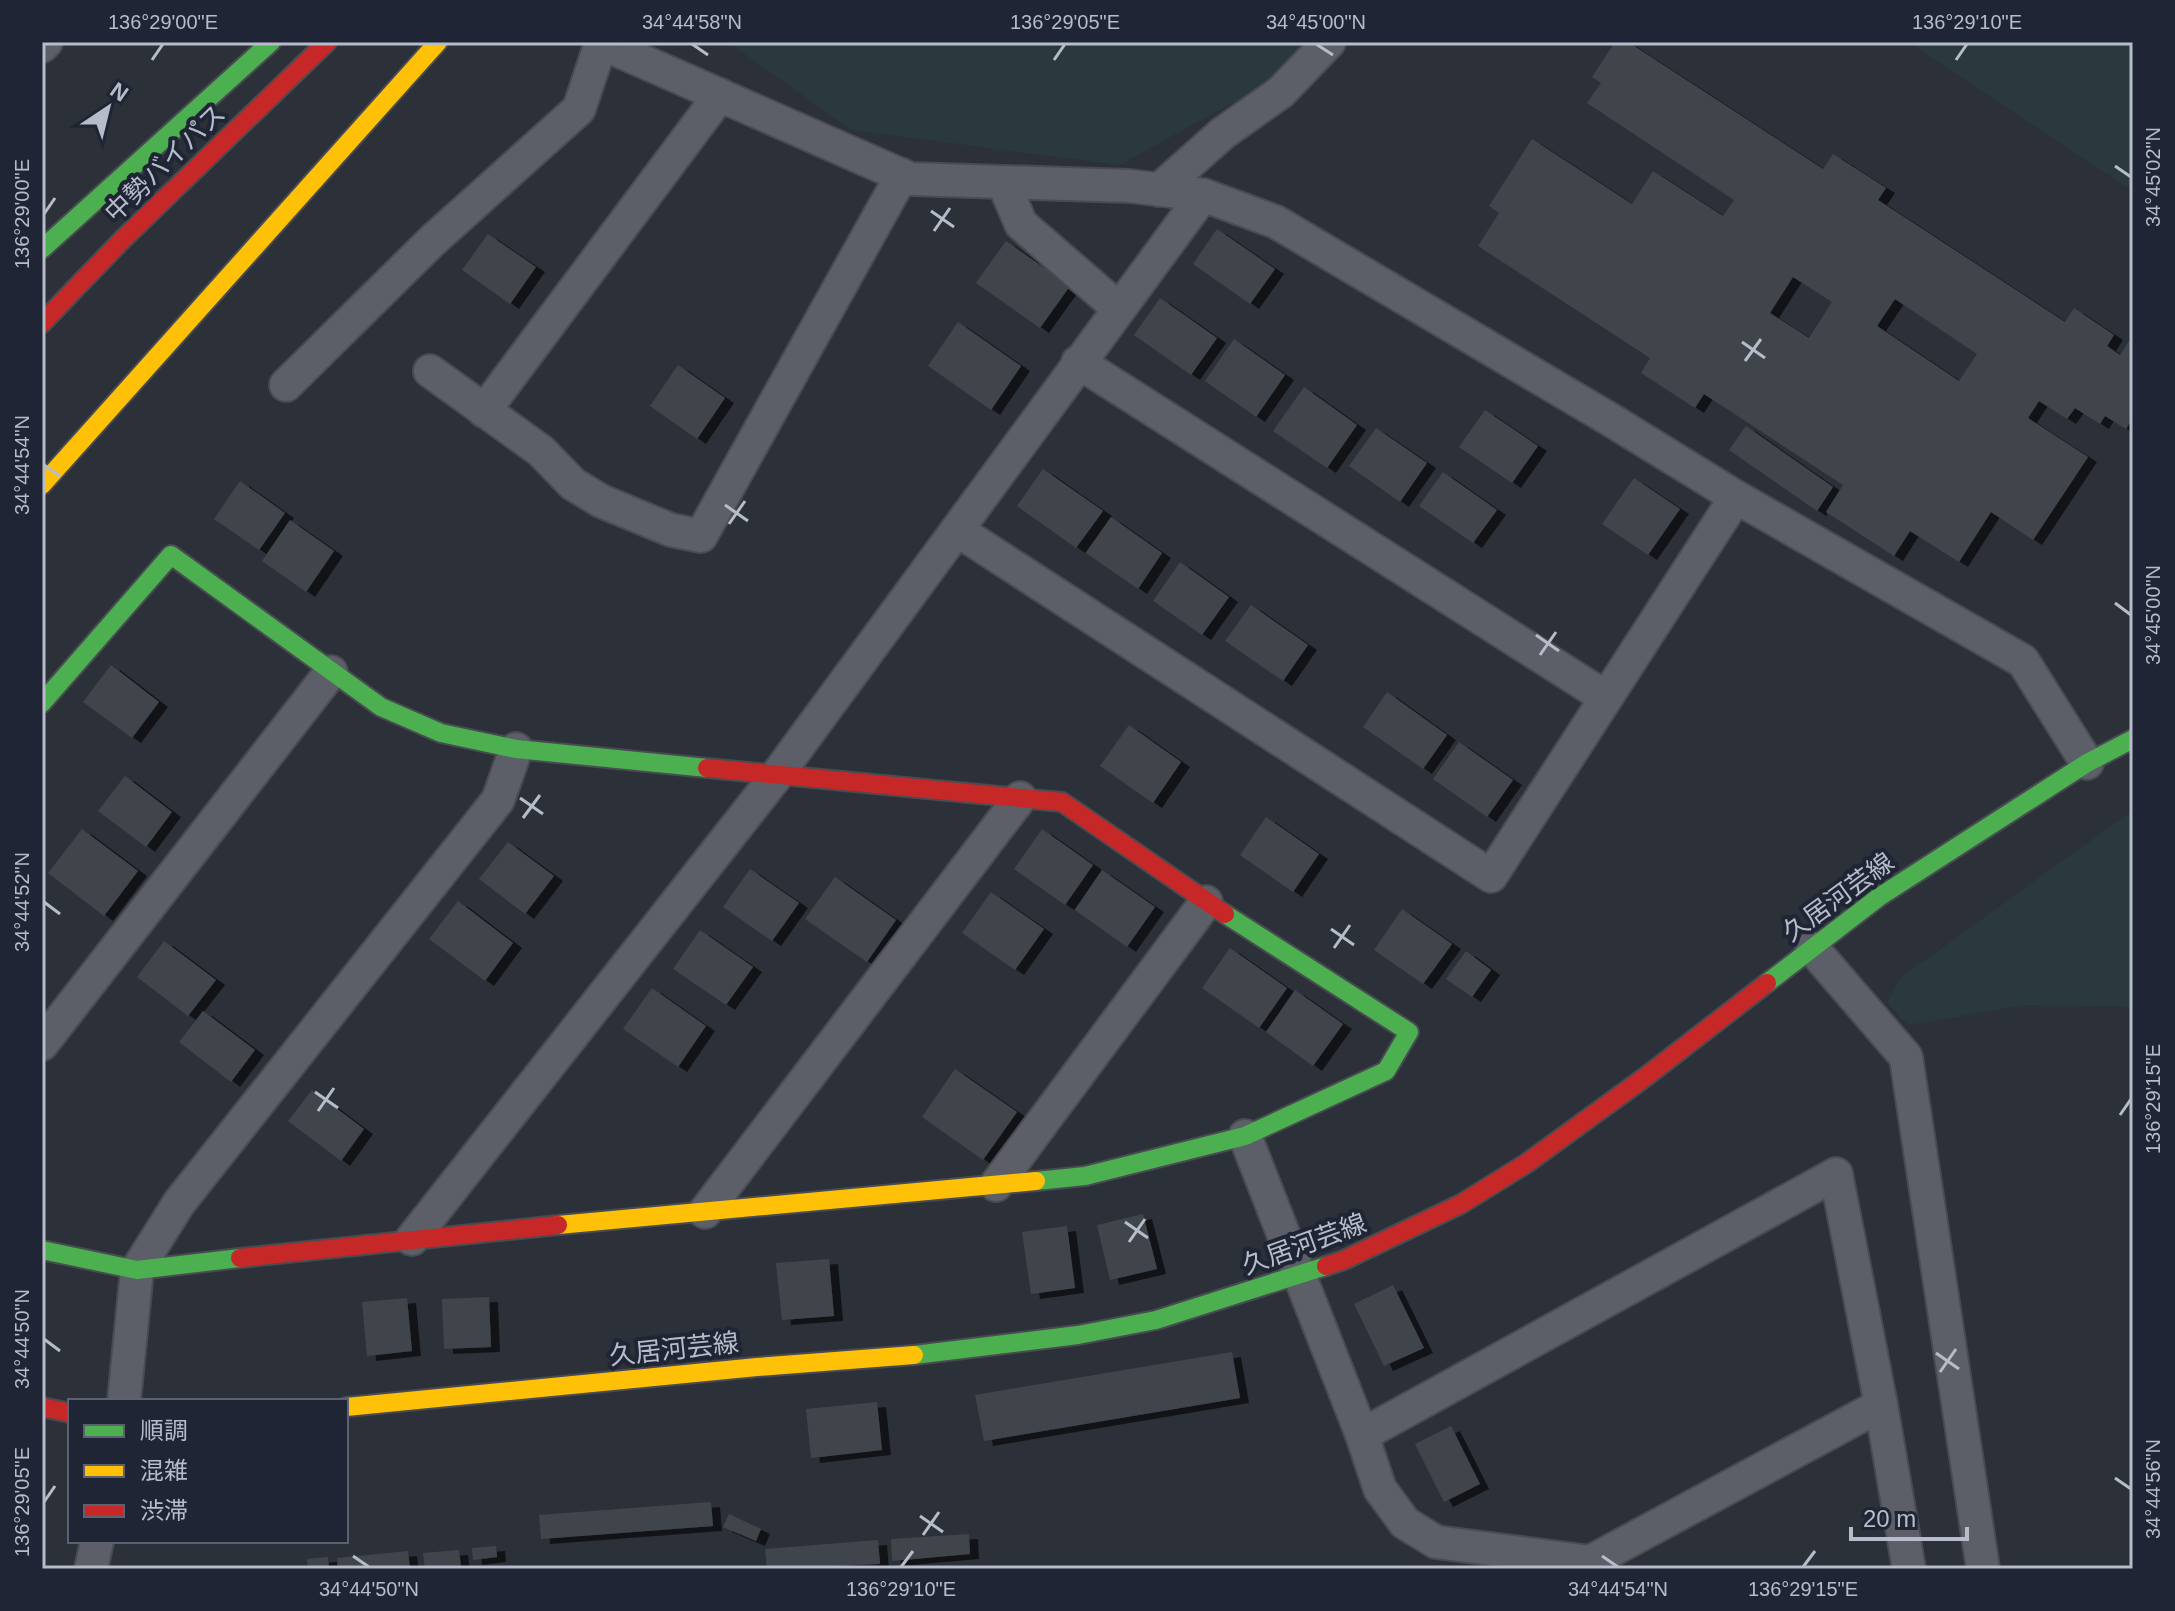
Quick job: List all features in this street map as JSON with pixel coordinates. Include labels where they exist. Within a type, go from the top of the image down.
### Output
[{"type":"main road","points":[[42,249],[271,42]]},
{"type":"main road","name":"中勢バイパス","points":[[42,323],[122,240],[327,42]]},
{"type":"main road","points":[[42,485],[438,42]]},
{"type":"main road","points":[[42,703],[171,555],[381,707],[441,733],[516,749],[1062,802],[1206,902],[1409,1032],[1386,1071],[1245,1136],[1085,1176],[412,1239],[137,1270],[42,1250]]},
{"type":"main road","name":"久居河芸線","points":[[348,1407],[911,1355],[1078,1335],[1156,1320],[1344,1260],[1461,1204],[1527,1163],[1644,1078],[1879,897],[2087,763],[2133,739]]},
{"type":"main road","points":[[42,1407],[68,1413]]},
{"type":"street","points":[[1159,190],[1223,133],[1281,92],[1329,42]]},
{"type":"street","points":[[286,385],[432,241],[579,109],[600,43],[910,179],[1130,186],[1203,195],[1276,222],[1736,497],[2023,661],[2087,763]]},
{"type":"street","points":[[484,411],[720,95]]},
{"type":"street","points":[[430,371],[541,451],[573,484],[601,501],[671,530],[701,536],[902,175]]},
{"type":"street","points":[[1003,182],[1021,224],[1118,308]]},
{"type":"street","points":[[412,1239],[777,775],[1203,195]]},
{"type":"street","points":[[1078,362],[1605,697]]},
{"type":"street","points":[[957,530],[1491,876],[1736,497]]},
{"type":"street","points":[[42,1044],[331,672]]},
{"type":"street","points":[[124,1399],[137,1270],[179,1203],[498,800],[516,749]]},
{"type":"street","points":[[705,1212],[1020,798]]},
{"type":"street","points":[[996,1185],[1206,902]]},
{"type":"street","points":[[1812,948],[1906,1057],[1983,1569]]},
{"type":"street","points":[[1245,1136],[1301,1274],[1380,1489],[1405,1523],[1436,1542],[1596,1566],[1881,1405]]},
{"type":"street","points":[[1362,1435],[1836,1174],[1909,1569]]},
{"type":"street","points":[[91,1569],[97,1543]]},
{"type":"shaded area","points":[[728,42],[1306,42],[1277,79],[1119,165],[851,130]]},
{"type":"shaded area","points":[[1909,42],[2133,42],[2133,191]]},
{"type":"shaded area","points":[[2133,810],[2133,1007],[2026,1005],[1908,1025],[1887,1003],[1900,978]]},
{"type":"building","points":[[1615,42],[1624,45],[1628,42],[1823,169],[1833,154],[1886,188],[1878,200],[2065,322],[2074,308],[2114,335],[2107,346],[2120,355],[2130,340],[2133,342],[2133,418],[2126,429],[2105,416],[2100,424],[2075,408],[2067,419],[2039,401],[2028,418],[2088,457],[2033,540],[1991,512],[1959,562],[1910,531],[1894,556],[1826,512],[1843,485],[1704,394],[1695,408],[1641,373],[1650,358],[1478,246],[1499,213],[1489,206],[1532,139],[1632,204],[1653,171],[1723,216],[1734,200],[1587,103],[1601,83],[1592,77]],"holes":[[[1793,277],[1832,302],[1809,338],[1770,313]],[[1895,299],[1977,354],[1959,381],[1877,326]]]},
{"type":"building","points":[[1217,229],[1275,269],[1250,304],[1193,264]]},
{"type":"building","points":[[488,234],[536,267],[510,304],[462,270]]},
{"type":"building","points":[[1006,241],[1070,286],[1040,328],[976,283]]},
{"type":"building","points":[[1160,298],[1217,338],[1191,375],[1134,335]]},
{"type":"building","points":[[958,322],[1021,366],[991,410],[928,366]]},
{"type":"building","points":[[1234,339],[1285,375],[1256,417],[1205,381]]},
{"type":"building","points":[[678,365],[725,398],[697,439],[650,406]]},
{"type":"building","points":[[1304,387],[1357,425],[1327,468],[1273,431]]},
{"type":"building","points":[[1485,410],[1538,446],[1512,483],[1459,447]]},
{"type":"building","points":[[1746,426],[1833,487],[1817,511],[1729,450]]},
{"type":"building","points":[[1376,428],[1427,463],[1400,502],[1349,466]]},
{"type":"building","points":[[1043,469],[1103,511],[1076,548],[1017,506]]},
{"type":"building","points":[[1443,472],[1497,510],[1473,543],[1419,506]]},
{"type":"building","points":[[1634,478],[1680,509],[1648,555],[1602,524]]},
{"type":"building","points":[[240,481],[285,513],[259,550],[214,519]]},
{"type":"building","points":[[1111,517],[1162,553],[1138,589],[1086,553]]},
{"type":"building","points":[[290,520],[334,551],[306,592],[262,561]]},
{"type":"building","points":[[1180,562],[1229,597],[1202,635],[1153,601]]},
{"type":"building","points":[[1251,605],[1308,645],[1283,681],[1225,641]]},
{"type":"building","points":[[111,665],[159,702],[132,738],[83,702]]},
{"type":"building","points":[[1387,692],[1447,735],[1423,769],[1363,727]]},
{"type":"building","points":[[1129,725],[1181,762],[1153,803],[1100,766]]},
{"type":"building","points":[[1459,742],[1513,780],[1487,817],[1433,779]]},
{"type":"building","points":[[125,776],[172,812],[146,847],[98,811]]},
{"type":"building","points":[[1266,817],[1319,854],[1293,892],[1240,855]]},
{"type":"building","points":[[82,829],[138,871],[104,916],[48,873]]},
{"type":"building","points":[[1042,829],[1093,865],[1065,905],[1014,869]]},
{"type":"building","points":[[508,842],[554,876],[525,914],[479,879]]},
{"type":"building","points":[[750,869],[799,903],[772,941],[723,907]]},
{"type":"building","points":[[1102,870],[1155,907],[1127,947],[1075,910]]},
{"type":"building","points":[[835,877],[896,920],[867,962],[805,919]]},
{"type":"building","points":[[991,892],[1044,929],[1015,970],[962,933]]},
{"type":"building","points":[[458,901],[513,943],[485,981],[429,939]]},
{"type":"building","points":[[1402,909],[1452,944],[1423,984],[1374,950]]},
{"type":"building","points":[[700,930],[753,967],[726,1005],[673,969]]},
{"type":"building","points":[[164,941],[216,980],[188,1016],[137,977]]},
{"type":"building","points":[[1230,948],[1287,988],[1259,1028],[1202,988]]},
{"type":"building","points":[[1466,951],[1491,970],[1472,997],[1446,979]]},
{"type":"building","points":[[652,988],[706,1026],[678,1067],[623,1029]]},
{"type":"building","points":[[1295,990],[1343,1024],[1313,1066],[1266,1032]]},
{"type":"building","points":[[203,1011],[255,1050],[231,1082],[179,1042]]},
{"type":"building","points":[[955,1069],[1017,1112],[983,1160],[922,1117]]},
{"type":"building","points":[[312,1090],[364,1129],[341,1161],[288,1121]]},
{"type":"building","points":[[1143,1214],[1157,1269],[1110,1280],[1097,1225]]},
{"type":"building","points":[[1067,1226],[1075,1288],[1031,1294],[1022,1232]]},
{"type":"building","points":[[829,1259],[834,1316],[782,1320],[776,1263]]},
{"type":"building","points":[[1393,1285],[1424,1348],[1384,1366],[1354,1304]]},
{"type":"building","points":[[489,1297],[491,1347],[444,1349],[442,1299]]},
{"type":"building","points":[[407,1298],[412,1351],[367,1356],[362,1302]]},
{"type":"building","points":[[1232,1352],[1240,1398],[984,1441],[975,1395]]},
{"type":"building","points":[[877,1402],[882,1450],[811,1458],[806,1409]]},
{"type":"building","points":[[1451,1426],[1480,1484],[1444,1502],[1415,1444]]},
{"type":"building","points":[[711,1502],[713,1526],[541,1539],[539,1515]]},
{"type":"building","points":[[729,1514],[761,1529],[756,1541],[723,1527]]},
{"type":"building","points":[[969,1534],[970,1554],[892,1561],[891,1539]]},
{"type":"building","points":[[878,1540],[880,1564],[767,1569],[765,1549]]},
{"type":"building","points":[[496,1546],[497,1557],[473,1560],[472,1548]]},
{"type":"building","points":[[459,1550],[461,1567],[425,1569],[423,1553]]},
{"type":"building","points":[[408,1551],[410,1569],[338,1569],[337,1558]]},
{"type":"building","points":[[328,1557],[329,1569],[308,1569],[307,1559]]},
{"type":"traffic: fast","points":[[42,249],[271,42]]},
{"type":"traffic: fast","points":[[42,703],[171,555],[381,707],[441,733],[516,749],[707,768]]},
{"type":"traffic: fast","points":[[1767,983],[1879,897],[2087,763],[2133,739]]},
{"type":"traffic: fast","points":[[1036,1181],[1085,1176],[1245,1136],[1386,1071],[1409,1032],[1225,914]]},
{"type":"traffic: fast","points":[[42,1250],[137,1270],[240,1258]]},
{"type":"traffic: fast","points":[[914,1355],[1078,1335],[1156,1320],[1326,1266]]},
{"type":"traffic: slow","points":[[42,485],[438,42]]},
{"type":"traffic: slow","points":[[558,1225],[1036,1181]]},
{"type":"traffic: slow","points":[[348,1407],[914,1355]]},
{"type":"traffic: jam","points":[[42,323],[122,240],[327,42]]},
{"type":"traffic: jam","points":[[707,768],[1062,802],[1225,914]]},
{"type":"traffic: jam","points":[[1326,1266],[1461,1204],[1527,1163],[1767,983]]},
{"type":"traffic: jam","points":[[240,1258],[558,1225]]},
{"type":"traffic: jam","points":[[42,1407],[68,1413]]}]
